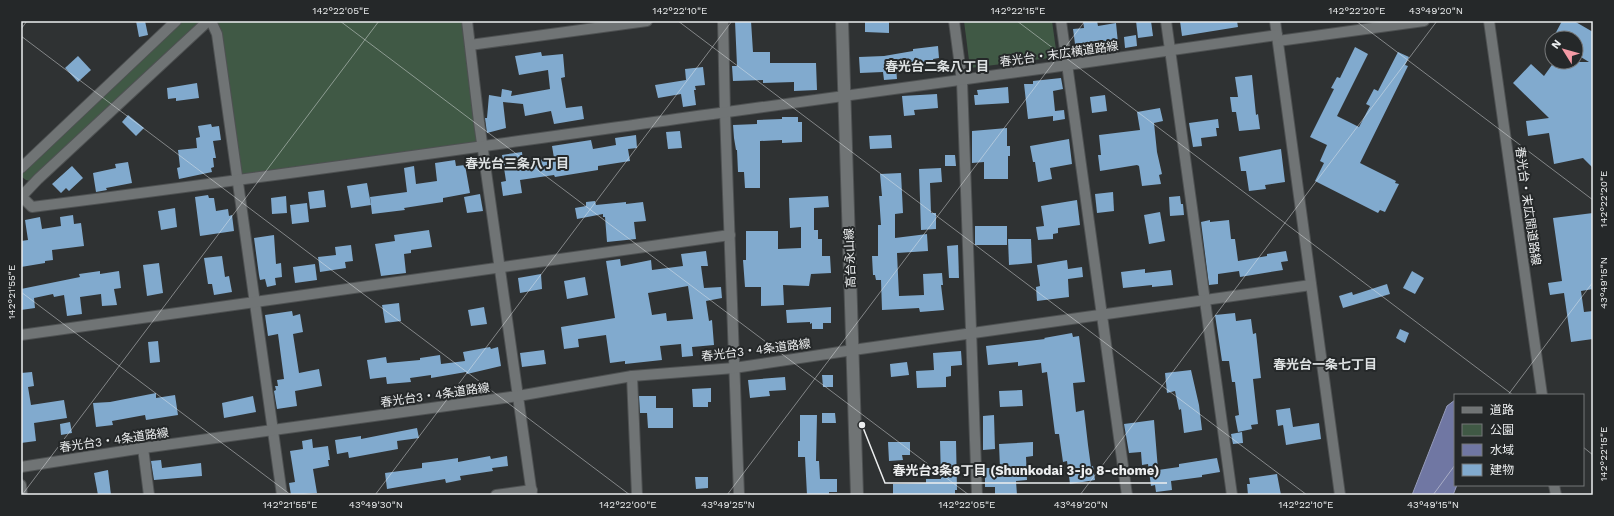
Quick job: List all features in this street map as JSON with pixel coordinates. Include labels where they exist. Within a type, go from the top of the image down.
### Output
[{"type":"street","points":[[21,168],[176,21]]},
{"type":"street","points":[[21,196],[210,21],[217,34],[282,495]]},
{"type":"street","points":[[467,21],[483,147],[532,492],[496,495]]},
{"type":"street","points":[[470,45],[647,21]]},
{"type":"street","points":[[724,21],[725,112],[739,495]]},
{"type":"street","name":"高台永山線","points":[[842,21],[857,495]]},
{"type":"street","points":[[954,21],[962,81],[977,495]]},
{"type":"street","points":[[1061,21],[1127,495]]},
{"type":"street","points":[[1166,21],[1232,495]]},
{"type":"street","points":[[1275,21],[1340,495]]},
{"type":"street","name":"春光台・末広横道路線","points":[[21,196],[32,207],[237,181],[1170,51],[1424,21]]},
{"type":"street","name":"春光台・末広間道路線","points":[[1489,21],[1542,394]]},
{"type":"street","points":[[21,336],[730,235]]},
{"type":"street","name":"春光台3・4条道路線","points":[[21,467],[143,448],[518,396],[632,376],[734,368],[1311,285]]},
{"type":"street","points":[[632,376],[637,495]]},
{"type":"street","points":[[143,448],[148,495]]},
{"type":"street","points":[[21,485],[22,495]]},
{"type":"green space","points":[[183,21],[199,21],[199,24],[30,181],[22,177],[23,171]]},
{"type":"green space","points":[[211,21],[467,21],[483,147],[237,181]]},
{"type":"green space","points":[[964,21],[1052,21],[1057,57],[970,68]]},
{"type":"water","points":[[1454,401],[1454,486],[1457,486],[1453,495],[1412,495],[1447,406]]},
{"type":"building","points":[[136,21],[145,21],[148,35],[139,37]]},
{"type":"building","points":[[735,21],[751,21],[753,52],[770,52],[770,63],[816,63],[817,90],[794,91],[794,82],[763,83],[763,80],[733,81],[732,66],[737,66]]},
{"type":"building","points":[[865,21],[889,21],[889,33],[865,32]]},
{"type":"building","points":[[1083,21],[1097,21],[1098,26],[1116,23],[1118,43],[1104,45],[1103,40],[1075,44],[1073,29],[1084,28]]},
{"type":"building","points":[[1136,21],[1151,21],[1153,36],[1138,38]]},
{"type":"building","points":[[1180,21],[1237,21],[1238,27],[1182,36]]},
{"type":"building","points":[[1562,21],[1574,21],[1593,32],[1593,168],[1583,158],[1554,164],[1549,133],[1528,136],[1526,121],[1549,118],[1513,83],[1531,64],[1544,76],[1548,70],[1584,70],[1584,62],[1589,62],[1584,59],[1584,30],[1557,30]]},
{"type":"building","points":[[1136,35],[1137,46],[1125,48],[1124,37]]},
{"type":"building","points":[[938,46],[939,58],[933,59],[934,64],[896,68],[897,79],[884,80],[883,72],[860,73],[859,57],[884,56],[913,51],[913,49]]},
{"type":"building","points":[[1355,47],[1368,54],[1337,116],[1359,127],[1370,106],[1366,104],[1374,89],[1378,91],[1398,52],[1409,57],[1405,65],[1408,66],[1360,163],[1396,181],[1395,183],[1399,184],[1385,212],[1380,210],[1378,213],[1315,181],[1324,163],[1320,161],[1327,145],[1310,137],[1334,89],[1331,88],[1337,77],[1340,78]]},
{"type":"building","points":[[541,52],[542,56],[563,54],[565,77],[561,78],[566,108],[582,106],[584,119],[554,124],[551,111],[525,116],[523,104],[503,102],[506,128],[487,133],[485,118],[487,118],[489,95],[501,97],[502,89],[512,91],[511,96],[550,89],[548,70],[519,75],[515,56]]},
{"type":"building","points":[[78,56],[91,70],[78,82],[65,68]]},
{"type":"building","points":[[703,67],[705,85],[695,86],[696,90],[694,90],[696,105],[683,107],[681,94],[658,98],[655,85],[686,80],[685,69]]},
{"type":"building","points":[[1252,75],[1256,115],[1258,114],[1260,129],[1239,131],[1236,112],[1232,112],[1230,97],[1238,97],[1235,77]]},
{"type":"building","points":[[1061,78],[1063,89],[1053,91],[1055,111],[1064,110],[1065,119],[1053,121],[1053,116],[1028,119],[1024,84],[1033,84],[1033,81]]},
{"type":"building","points":[[197,83],[199,98],[176,101],[176,98],[168,99],[167,88]]},
{"type":"building","points":[[1008,87],[1009,103],[975,105],[974,95],[978,95],[977,90]]},
{"type":"building","points":[[937,94],[938,108],[914,110],[915,115],[904,116],[902,96]]},
{"type":"building","points":[[1105,95],[1107,111],[1092,113],[1090,97]]},
{"type":"building","points":[[1160,108],[1163,121],[1154,123],[1157,152],[1162,174],[1159,175],[1161,184],[1142,186],[1139,166],[1137,165],[1100,171],[1098,155],[1101,155],[1099,135],[1140,130],[1137,112]]},
{"type":"building","points":[[128,115],[144,128],[136,136],[122,122]]},
{"type":"building","points":[[782,117],[798,117],[798,122],[802,122],[802,142],[782,143],[782,140],[760,141],[760,188],[745,188],[744,172],[738,172],[737,150],[733,125],[757,124],[757,120],[782,119]]},
{"type":"building","points":[[1218,119],[1219,128],[1216,128],[1217,136],[1201,138],[1202,146],[1193,147],[1189,123]]},
{"type":"building","points":[[211,124],[212,127],[219,126],[221,140],[213,141],[216,158],[213,158],[214,167],[211,168],[212,172],[179,179],[177,168],[180,167],[178,150],[197,148],[196,138],[200,137],[198,126]]},
{"type":"building","points":[[1007,128],[1007,146],[1010,146],[1010,156],[1008,156],[1008,179],[984,179],[984,162],[972,163],[972,131]]},
{"type":"building","points":[[680,131],[682,148],[668,149],[666,132]]},
{"type":"building","points":[[636,135],[637,148],[628,149],[630,161],[598,166],[598,170],[555,177],[554,175],[520,180],[522,193],[503,196],[501,182],[506,181],[502,155],[522,152],[523,162],[554,158],[552,146],[591,140],[593,149],[616,145],[615,138]]},
{"type":"building","points":[[891,135],[892,148],[870,149],[869,136]]},
{"type":"building","points":[[1069,139],[1072,164],[1050,168],[1052,179],[1038,182],[1035,162],[1033,162],[1030,146]]},
{"type":"building","points":[[1281,149],[1285,182],[1265,185],[1266,189],[1249,191],[1246,171],[1241,171],[1239,157]]},
{"type":"building","points":[[945,155],[955,155],[956,166],[945,166]]},
{"type":"building","points":[[455,160],[456,166],[465,165],[470,193],[443,198],[443,202],[404,208],[405,210],[372,214],[370,197],[407,192],[404,168],[414,166],[416,184],[437,181],[435,163]]},
{"type":"building","points":[[128,162],[132,183],[106,188],[107,190],[96,192],[93,173],[116,168],[115,164]]},
{"type":"building","points":[[72,166],[83,178],[69,191],[66,188],[61,193],[52,184]]},
{"type":"building","points":[[941,168],[942,182],[930,183],[931,213],[936,213],[936,229],[921,230],[919,169]]},
{"type":"building","points":[[901,173],[903,213],[895,214],[895,238],[927,234],[928,251],[897,253],[899,296],[924,295],[923,274],[942,273],[943,285],[941,285],[944,310],[920,312],[919,308],[882,310],[881,280],[876,280],[875,275],[873,275],[872,256],[878,256],[878,225],[881,225],[879,196],[882,196],[880,174]]},
{"type":"building","points":[[367,183],[371,205],[351,208],[347,186]]},
{"type":"building","points":[[324,190],[326,207],[310,209],[308,192]]},
{"type":"building","points":[[1113,192],[1114,211],[1097,213],[1095,194]]},
{"type":"building","points":[[480,194],[483,211],[467,213],[464,197]]},
{"type":"building","points":[[208,195],[209,198],[214,198],[216,211],[228,209],[229,216],[232,215],[234,231],[200,236],[195,197]]},
{"type":"building","points":[[286,196],[287,213],[272,214],[271,198]]},
{"type":"building","points":[[828,196],[829,207],[814,208],[814,230],[818,230],[818,239],[822,239],[822,256],[830,256],[831,273],[811,274],[809,286],[783,285],[784,305],[761,306],[761,287],[745,287],[743,260],[746,260],[746,231],[778,231],[778,249],[801,248],[801,227],[790,228],[789,198]]},
{"type":"building","points":[[1180,196],[1181,204],[1183,204],[1184,215],[1170,216],[1169,197]]},
{"type":"building","points":[[1077,200],[1080,225],[1058,228],[1058,233],[1053,234],[1053,239],[1038,240],[1036,227],[1044,226],[1041,206]]},
{"type":"building","points":[[595,201],[596,205],[643,202],[646,221],[634,222],[636,239],[607,242],[605,217],[603,217],[603,214],[577,219],[575,208],[586,206],[586,202]]},
{"type":"building","points":[[307,203],[309,222],[292,224],[290,205]]},
{"type":"building","points":[[175,208],[177,227],[161,230],[158,211]]},
{"type":"building","points":[[1160,212],[1165,241],[1149,244],[1144,215]]},
{"type":"building","points":[[1593,213],[1593,289],[1581,291],[1584,312],[1593,311],[1593,339],[1571,342],[1564,293],[1550,295],[1548,283],[1562,281],[1553,218]]},
{"type":"building","points":[[73,215],[74,224],[81,223],[84,246],[52,250],[53,260],[45,261],[45,263],[21,267],[21,241],[28,240],[25,220],[40,217],[42,229],[61,226],[60,217]]},
{"type":"building","points":[[1210,220],[1210,222],[1229,220],[1231,239],[1235,239],[1238,261],[1286,251],[1288,261],[1281,262],[1283,270],[1240,277],[1239,271],[1218,274],[1218,284],[1209,285],[1201,222]]},
{"type":"building","points":[[975,226],[1007,226],[1007,245],[975,245]]},
{"type":"building","points":[[429,230],[432,247],[411,250],[411,253],[404,254],[406,273],[381,276],[375,244],[395,241],[394,235]]},
{"type":"building","points":[[274,235],[276,264],[281,263],[282,277],[275,278],[276,285],[267,287],[265,279],[260,280],[254,238]]},
{"type":"building","points":[[1008,239],[1031,239],[1032,263],[1009,265]]},
{"type":"building","points":[[351,245],[353,261],[345,262],[346,268],[320,272],[318,257],[336,255],[335,247]]},
{"type":"building","points":[[958,245],[959,278],[949,278],[947,246]]},
{"type":"building","points":[[706,251],[708,266],[701,266],[704,288],[721,287],[722,298],[706,301],[709,321],[712,320],[714,345],[692,347],[693,356],[682,357],[681,344],[660,346],[662,360],[625,364],[625,361],[610,363],[606,335],[578,339],[579,347],[564,349],[561,327],[615,318],[606,261],[620,259],[621,266],[651,260],[652,270],[683,266],[681,254]],"holes":[[[688,286],[693,319],[667,321],[666,313],[652,315],[648,293]]]},
{"type":"building","points":[[222,256],[225,277],[229,276],[232,292],[214,295],[212,284],[208,284],[204,258]]},
{"type":"building","points":[[1067,260],[1068,269],[1082,267],[1083,277],[1068,279],[1069,297],[1037,301],[1036,287],[1040,286],[1037,265]]},
{"type":"building","points":[[159,263],[163,293],[147,296],[143,265]]},
{"type":"building","points":[[315,264],[317,280],[295,283],[293,267]]},
{"type":"building","points":[[1145,269],[1145,273],[1171,270],[1173,285],[1152,287],[1152,285],[1123,288],[1121,272]]},
{"type":"building","points":[[100,271],[100,274],[119,271],[121,288],[114,289],[117,305],[102,306],[101,294],[80,297],[82,314],[67,316],[64,295],[54,297],[53,294],[34,298],[35,308],[21,310],[21,289],[80,277],[79,274]]},
{"type":"building","points":[[1412,271],[1424,278],[1415,294],[1403,288]]},
{"type":"building","points":[[541,274],[542,289],[520,293],[518,278]]},
{"type":"building","points":[[585,277],[588,295],[567,299],[564,281]]},
{"type":"building","points":[[1387,284],[1390,294],[1343,308],[1339,296],[1352,292],[1353,295]]},
{"type":"building","points":[[399,303],[401,321],[385,323],[382,305]]},
{"type":"building","points":[[484,307],[487,324],[471,326],[468,310]]},
{"type":"building","points":[[831,307],[831,323],[823,323],[823,329],[812,329],[812,323],[810,324],[810,322],[787,323],[786,310]]},
{"type":"building","points":[[292,311],[293,316],[300,314],[303,332],[293,334],[299,373],[319,369],[322,386],[295,391],[297,406],[277,409],[274,391],[276,390],[275,386],[278,386],[277,380],[284,379],[278,334],[268,336],[265,315]]},
{"type":"building","points":[[1235,313],[1236,321],[1251,319],[1253,334],[1256,333],[1261,378],[1253,379],[1258,424],[1251,425],[1252,429],[1238,432],[1235,416],[1239,415],[1235,382],[1232,382],[1229,361],[1222,361],[1215,315]]},
{"type":"building","points":[[1400,329],[1409,333],[1405,343],[1396,338]]},
{"type":"building","points":[[1072,333],[1073,337],[1079,336],[1085,382],[1073,383],[1076,412],[1084,410],[1091,467],[1093,466],[1095,480],[1070,484],[1067,461],[1063,462],[1059,434],[1055,434],[1047,372],[1042,373],[1041,363],[1018,366],[1018,362],[988,365],[986,346],[1045,339],[1044,338]]},
{"type":"building","points":[[158,341],[160,362],[150,363],[148,342]]},
{"type":"building","points":[[490,347],[491,349],[498,347],[501,366],[467,374],[466,372],[431,378],[431,375],[410,378],[411,382],[387,384],[386,377],[370,379],[367,360],[386,357],[387,363],[420,360],[420,358],[440,355],[441,364],[465,361],[463,352]]},
{"type":"building","points":[[544,350],[546,364],[522,367],[520,353]]},
{"type":"building","points":[[961,351],[962,365],[951,366],[951,376],[946,377],[946,387],[917,388],[916,371],[934,370],[933,353]]},
{"type":"building","points":[[907,362],[909,375],[891,377],[890,364]]},
{"type":"building","points":[[1191,370],[1199,405],[1202,430],[1184,433],[1181,409],[1179,410],[1175,391],[1167,393],[1165,373]]},
{"type":"building","points":[[32,372],[34,386],[28,387],[31,405],[64,400],[67,418],[34,423],[36,441],[21,443],[21,373]]},
{"type":"building","points":[[822,375],[833,375],[833,387],[823,387]]},
{"type":"building","points":[[785,377],[786,390],[769,391],[770,396],[750,398],[748,380]]},
{"type":"building","points":[[711,388],[711,402],[708,402],[708,407],[693,407],[692,389]]},
{"type":"building","points":[[1022,390],[1023,406],[1000,407],[999,391]]},
{"type":"building","points":[[156,393],[156,398],[175,395],[178,415],[146,420],[145,415],[112,421],[113,425],[96,427],[93,403],[110,402]]},
{"type":"building","points":[[253,396],[256,412],[224,418],[222,403]]},
{"type":"building","points":[[639,396],[656,396],[656,408],[673,408],[673,428],[648,428],[647,413],[640,413]]},
{"type":"building","points":[[1290,408],[1293,427],[1319,423],[1321,439],[1286,445],[1283,425],[1278,426],[1276,410]]},
{"type":"building","points":[[822,413],[835,413],[836,423],[822,423]]},
{"type":"building","points":[[800,415],[817,415],[816,461],[819,461],[820,479],[837,479],[837,492],[829,492],[829,495],[807,495],[805,457],[798,457],[798,441],[800,441]]},
{"type":"building","points":[[994,415],[995,449],[983,450],[983,416]]},
{"type":"building","points":[[1154,420],[1158,470],[1179,467],[1179,464],[1217,458],[1220,472],[1202,475],[1202,477],[1171,481],[1172,490],[1156,492],[1155,485],[1151,486],[1148,464],[1142,465],[1141,452],[1129,453],[1124,424]]},
{"type":"building","points":[[70,422],[72,433],[61,435],[60,424]]},
{"type":"building","points":[[417,428],[419,438],[397,441],[398,449],[349,458],[348,452],[337,454],[335,440],[361,436],[361,439]]},
{"type":"building","points":[[1242,432],[1243,443],[1233,444],[1231,434]]},
{"type":"building","points":[[312,439],[313,448],[328,446],[330,460],[328,460],[329,466],[313,469],[317,493],[291,495],[289,483],[295,482],[290,451],[303,449],[302,441]]},
{"type":"building","points":[[940,441],[956,441],[957,490],[955,490],[955,495],[893,495],[893,484],[926,483],[926,479],[941,479]]},
{"type":"building","points":[[888,442],[910,442],[910,455],[902,455],[903,460],[889,461]]},
{"type":"building","points":[[1033,442],[1033,456],[1026,457],[1027,480],[1016,481],[1017,495],[995,495],[995,487],[985,487],[985,468],[1000,468],[999,444]]},
{"type":"building","points":[[490,456],[491,459],[507,456],[508,466],[492,468],[493,471],[460,476],[461,480],[446,483],[445,479],[387,489],[385,473],[422,468],[422,463],[458,458],[458,462]]},
{"type":"building","points":[[161,460],[162,468],[201,463],[202,476],[154,480],[151,461]]},
{"type":"building","points":[[108,470],[111,495],[98,495],[94,473]]},
{"type":"building","points":[[1277,474],[1281,495],[1248,495],[1247,484],[1250,484],[1249,478]]},
{"type":"building","points":[[695,477],[708,477],[708,488],[696,489]]},
{"type":"place","name":"春光台3条8丁目 (Shunkodai 3-jo 8-chome)","points":[[862,425]]},
{"type":"district","name":"春光台二条八丁目","points":[[937,66]]},
{"type":"district","name":"春光台三条八丁目","points":[[517,163]]},
{"type":"district","name":"春光台一条七丁目","points":[[1325,364]]}]
